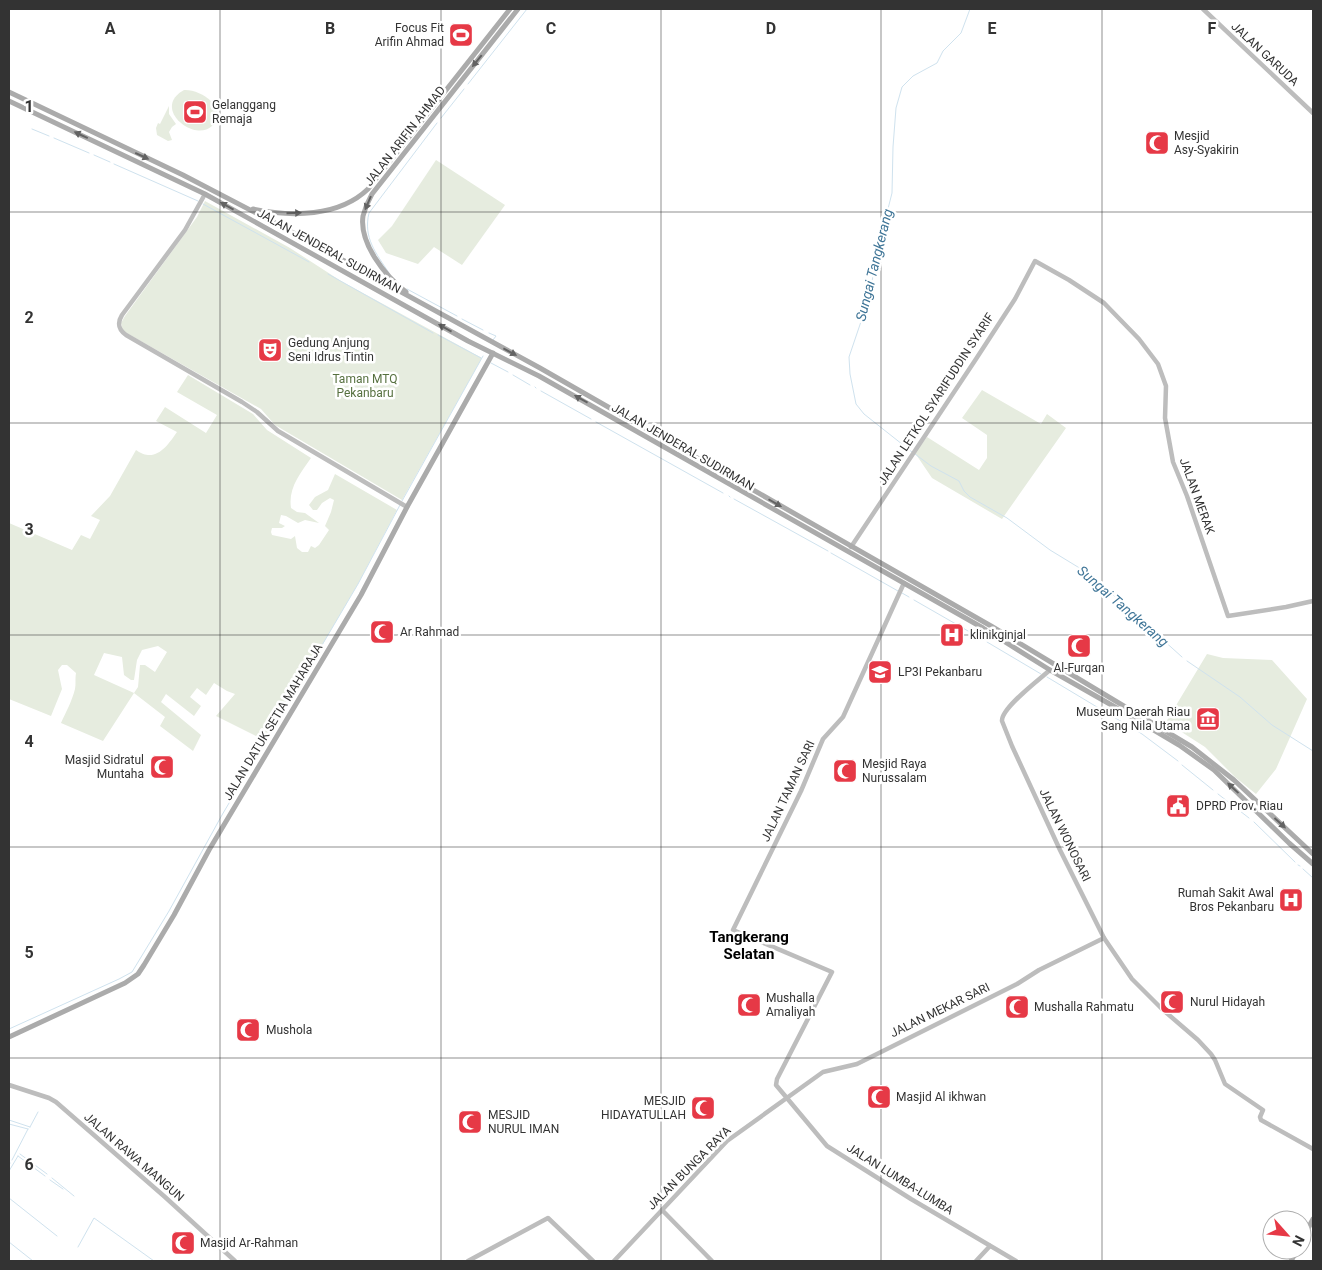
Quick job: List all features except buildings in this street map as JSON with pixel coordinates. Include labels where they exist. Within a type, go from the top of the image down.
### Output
[{"type":"main road","name":"JALAN ARIFIN AHMAD","points":[[246,207],[271,212],[315,212],[335,209],[356,200],[368,189],[510,9]]},
{"type":"main road","name":"JALAN ARIFIN AHMAD","points":[[421,304],[394,282],[374,253],[364,229],[363,216],[365,208],[372,194],[518,9]]},
{"type":"main road","points":[[491,32],[497,37]]},
{"type":"main road","name":"JALAN JENDERAL SUDIRMAN","points":[[9,92],[246,207],[540,368],[991,626],[1188,744],[1234,780],[1313,854]]},
{"type":"main road","name":"JALAN JENDERAL SUDIRMAN","points":[[9,100],[205,194],[448,330],[539,376],[983,628],[1200,759],[1313,864]]},
{"type":"main road","points":[[63,127],[67,119]]},
{"type":"main road","points":[[317,256],[321,249]]},
{"type":"main road","points":[[328,262],[333,255]]},
{"type":"main road","name":"JALAN DATUK SETIA MAHARAJA","points":[[9,1037],[125,983],[138,974],[174,915],[209,850],[356,603],[403,504],[493,353]]},
{"type":"main road","points":[[684,458],[687,452]]},
{"type":"street","name":"JALAN GARUDA","points":[[1203,9],[1313,112]]},
{"type":"street","points":[[205,194],[185,230],[122,315],[118,324],[120,329],[126,335],[242,402],[257,412],[272,427],[293,441],[403,504]]},
{"type":"street","name":"JALAN LETKOL SYARIFUDDIN SYARIF","points":[[851,547],[1015,299],[1035,261]]},
{"type":"street","name":"JALAN MERAK","points":[[1035,261],[1104,303],[1139,339],[1158,364],[1166,386],[1165,418],[1173,462],[1228,616],[1313,601]]},
{"type":"street","name":"JALAN TAMAN SARI","points":[[832,972],[733,930],[823,739],[843,717],[904,582]]},
{"type":"street","name":"JALAN WONOSARI","points":[[1050,670],[1007,709],[1002,717],[1002,721],[1057,844],[1104,938],[1132,979],[1162,1009],[1198,1040],[1216,1060],[1225,1084],[1263,1110],[1260,1117],[1261,1120],[1313,1148]]},
{"type":"street","name":"JALAN MEKAR SARI","points":[[787,1098],[823,1072],[857,1064],[1104,938]]},
{"type":"street","name":"JALAN LUMBA-LUMBA","points":[[832,972],[777,1079],[776,1085],[827,1146],[911,1199],[1016,1261]]},
{"type":"street","name":"JALAN RAWA MANGUN","points":[[9,1084],[56,1102],[166,1197],[235,1261]]},
{"type":"street","name":"JALAN BUNGA RAYA","points":[[614,1261],[727,1141],[787,1098]]},
{"type":"street","points":[[662,1210],[712,1261]]},
{"type":"street","points":[[468,1261],[548,1218],[593,1261]]},
{"type":"street","points":[[976,1261],[990,1246]]},
{"type":"green space","name":"Gelanggang Remaja","points":[[184,90],[205,96],[215,106],[217,113],[212,126],[204,130],[195,130],[179,121],[174,114],[172,106],[175,97]]},
{"type":"green space","points":[[169,106],[169,114],[176,124],[169,132],[172,140],[168,141],[157,135],[156,128]]},
{"type":"green space","points":[[436,160],[505,205],[462,265],[434,247],[418,264],[386,253],[378,240],[392,226]]},
{"type":"green space","name":"Taman MTQ Pekanbaru","points":[[205,201],[290,248],[341,281],[482,358],[402,500],[275,425],[261,409],[123,331],[121,323],[125,316],[197,217]]},
{"type":"green space","points":[[188,375],[253,414],[267,430],[311,458],[293,488],[291,508],[297,512],[305,513],[319,523],[305,520],[298,523],[281,515],[279,523],[285,526],[282,528],[272,528],[271,532],[272,535],[291,539],[295,536],[297,548],[302,552],[308,552],[311,546],[315,548],[319,545],[329,530],[325,526],[334,500],[330,498],[322,503],[317,510],[313,510],[309,505],[315,497],[328,490],[335,474],[397,510],[358,584],[266,741],[216,716],[235,694],[214,683],[206,695],[197,688],[190,697],[201,706],[194,716],[166,694],[161,702],[201,735],[193,751],[160,726],[165,717],[134,693],[103,741],[61,723],[71,702],[75,687],[76,673],[67,665],[62,665],[58,670],[62,689],[51,716],[9,699],[9,523],[72,550],[81,535],[90,539],[100,520],[91,516],[110,496],[136,450],[146,455],[153,455],[165,448],[177,432],[156,421],[165,407],[206,433],[217,415],[177,392]],"holes":[[[158,646],[167,652],[155,672],[145,665],[140,665],[138,687],[134,693],[94,675],[104,653],[122,657],[124,675],[134,680],[137,660],[142,650]]]},
{"type":"green space","points":[[982,390],[1041,424],[1047,414],[1066,428],[1002,519],[932,478],[915,453],[927,437],[979,470],[987,458],[987,435],[962,418]]},
{"type":"green space","points":[[1207,654],[1223,658],[1272,660],[1307,699],[1276,769],[1256,794],[1235,777],[1205,747],[1166,722]]},
{"type":"waterway","points":[[468,84],[527,9]]},
{"type":"waterway","name":"Sungai Tangkerang","points":[[912,452],[864,414],[856,404],[850,374],[849,357],[870,295],[876,256],[892,193],[896,108],[902,87],[913,76],[937,63],[943,51],[961,33],[970,9]]},
{"type":"waterway","points":[[441,118],[464,89]]},
{"type":"waterway","points":[[389,273],[375,252],[369,238],[369,213],[437,123]]},
{"type":"waterway","points":[[32,129],[49,136]]},
{"type":"waterway","points":[[54,138],[89,153]]},
{"type":"waterway","points":[[94,155],[110,162]]},
{"type":"waterway","points":[[114,164],[198,201]]},
{"type":"waterway","points":[[203,204],[309,262]]},
{"type":"waterway","points":[[328,274],[433,333]]},
{"type":"waterway","points":[[407,289],[457,316]]},
{"type":"waterway","points":[[462,319],[483,330]]},
{"type":"waterway","points":[[489,333],[496,336],[493,340]]},
{"type":"waterway","points":[[438,335],[481,358]]},
{"type":"waterway","points":[[402,501],[483,356]]},
{"type":"waterway","points":[[491,363],[508,372]]},
{"type":"waterway","points":[[513,375],[530,385]]},
{"type":"waterway","points":[[541,391],[591,419]]},
{"type":"waterway","points":[[596,422],[723,493]]},
{"type":"waterway","name":"Sungai Tangkerang","points":[[915,454],[931,466],[959,481],[964,491],[970,497],[1007,518],[1050,550],[1091,575],[1182,657]]},
{"type":"waterway","points":[[734,499],[828,551]]},
{"type":"waterway","points":[[9,1029],[132,972],[358,584],[400,505]]},
{"type":"waterway","points":[[831,553],[898,591]]},
{"type":"waterway","points":[[902,593],[909,597]]},
{"type":"waterway","points":[[914,600],[982,639]]},
{"type":"waterway","points":[[987,642],[1041,674]]},
{"type":"waterway","name":"Sungai Tangkerang","points":[[1187,661],[1240,697],[1272,725],[1313,751]]},
{"type":"waterway","points":[[1047,677],[1142,734],[1178,761]]},
{"type":"waterway","points":[[1182,765],[1213,790]]},
{"type":"waterway","points":[[1218,794],[1249,818]]},
{"type":"waterway","points":[[1254,822],[1295,862]]},
{"type":"waterway","points":[[1303,869],[1313,878]]},
{"type":"waterway","points":[[30,1127],[38,1112]]},
{"type":"waterway","points":[[9,1120],[30,1127]]},
{"type":"waterway","points":[[9,1124],[28,1129]]},
{"type":"waterway","points":[[12,1160],[28,1129]]},
{"type":"waterway","points":[[20,1154],[47,1174]]},
{"type":"waterway","points":[[18,1156],[45,1176]]},
{"type":"waterway","points":[[9,1171],[18,1156]]},
{"type":"waterway","points":[[52,1178],[74,1196]]},
{"type":"waterway","points":[[50,1180],[63,1189]]},
{"type":"waterway","points":[[9,1198],[57,1236]]},
{"type":"waterway","points":[[78,1247],[94,1218],[154,1261]]},
{"type":"waterway","points":[[9,1242],[33,1261]]},
{"type":"place","name":"Focus Fit Arifin Ahmad","points":[[461,35]]},
{"type":"place","name":"Gelanggang Remaja","points":[[195,112]]},
{"type":"place","name":"Mesjid Asy-Syakirin","points":[[1157,143]]},
{"type":"place","name":"Gedung Anjung Seni Idrus Tintin","points":[[270,350]]},
{"type":"place","name":"Ar Rahmad","points":[[382,632]]},
{"type":"place","name":"klinikginjal","points":[[952,635]]},
{"type":"place","name":"Al-Furqan","points":[[1079,646]]},
{"type":"place","name":"LP3I Pekanbaru","points":[[880,672]]},
{"type":"place","name":"Museum Daerah Riau Sang Nila Utama","points":[[1208,719]]},
{"type":"place","name":"Masjid Sidratul Muntaha","points":[[162,767]]},
{"type":"place","name":"Mesjid Raya Nurussalam","points":[[845,771]]},
{"type":"place","name":"DPRD Prov. Riau","points":[[1178,806]]},
{"type":"place","name":"Rumah Sakit Awal Bros Pekanbaru","points":[[1291,900]]},
{"type":"place","name":"Nurul Hidayah","points":[[1172,1002]]},
{"type":"place","name":"Mushalla Amaliyah","points":[[749,1005]]},
{"type":"place","name":"Mushalla Rahmatu","points":[[1017,1007]]},
{"type":"place","name":"Mushola","points":[[248,1030]]},
{"type":"place","name":"Masjid Al ikhwan","points":[[879,1097]]},
{"type":"place","name":"MESJID HIDAYATULLAH","points":[[703,1108]]},
{"type":"place","name":"MESJID NURUL IMAN","points":[[470,1122]]},
{"type":"place","name":"Masjid Ar-Rahman","points":[[183,1243]]},
{"type":"district","name":"Tangkerang Selatan","points":[[749,946]]}]
